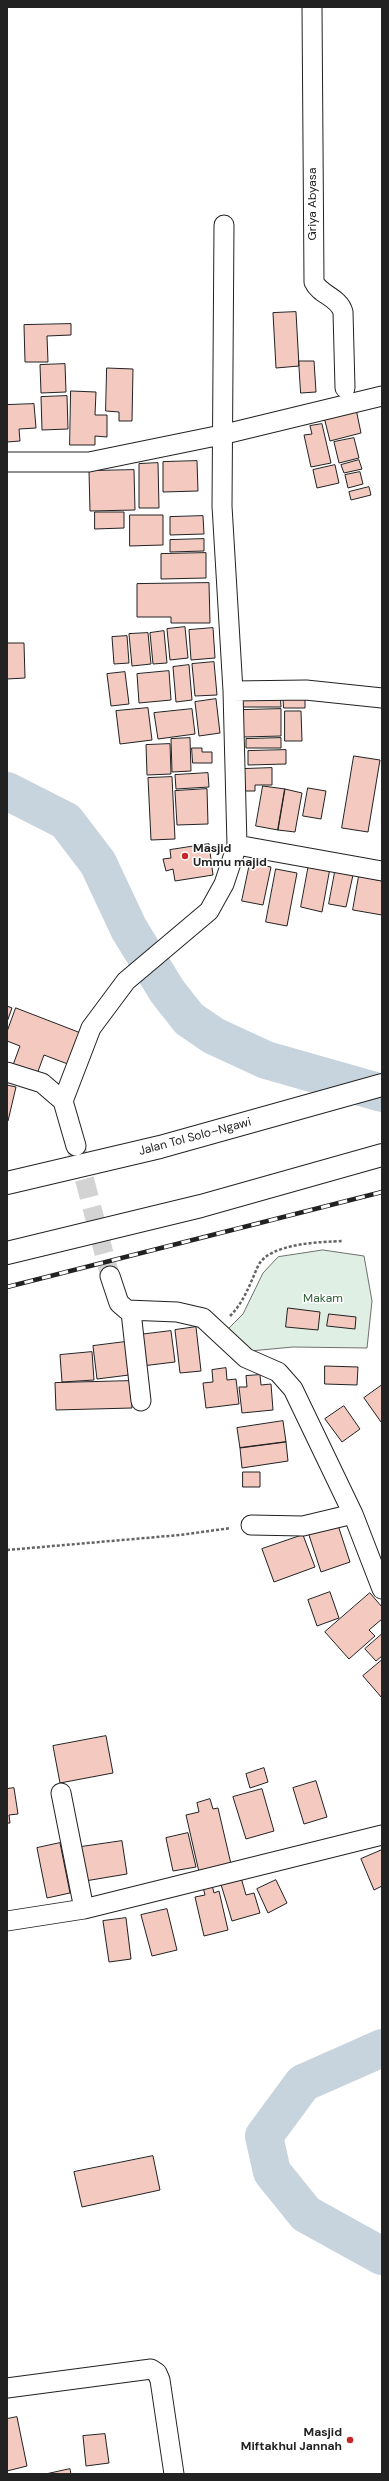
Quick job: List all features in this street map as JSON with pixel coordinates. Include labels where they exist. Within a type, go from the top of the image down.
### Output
[{"type":"highway","name":"Jalan Tol Solo–Ngawi","points":[[7,1183],[160,1147],[382,1085]]},
{"type":"highway","points":[[7,1253],[201,1206],[382,1155]]},
{"type":"street","name":"Griya Abyasa","points":[[312,7],[314,282],[324,293],[339,304],[343,312],[345,388]]},
{"type":"street","points":[[76,1146],[64,1101],[91,1028],[126,981],[209,911],[224,884],[237,845],[233,691],[222,506],[221,435],[224,225]]},
{"type":"street","points":[[7,462],[89,462],[221,435],[382,396]]},
{"type":"street","points":[[233,691],[306,690],[382,698]]},
{"type":"street","points":[[237,845],[382,871]]},
{"type":"street","points":[[7,1072],[42,1083],[64,1101]]},
{"type":"street","points":[[110,1276],[119,1303],[131,1312],[177,1312],[203,1318],[246,1358],[278,1372],[293,1389],[353,1514],[382,1589]]},
{"type":"street","points":[[131,1312],[141,1401]]},
{"type":"street","points":[[251,1524],[303,1526],[353,1514]]},
{"type":"street","points":[[61,1793],[84,1909]]},
{"type":"street","points":[[7,1921],[84,1909],[382,1835]]},
{"type":"street","points":[[7,2388],[151,2369],[157,2373],[160,2380],[174,2474]]},
{"type":"path","points":[[216,1329],[242,1301],[259,1264],[269,1253],[313,1243],[343,1241]]},
{"type":"path","points":[[7,1550],[180,1535],[251,1524]]},
{"type":"green space","name":"Makam","points":[[323,1250],[364,1256],[372,1301],[367,1348],[293,1347],[250,1351],[227,1330],[243,1314],[263,1273],[278,1257]]},
{"type":"building","points":[[296,312],[299,366],[276,368],[273,313]]},
{"type":"building","points":[[71,324],[71,335],[47,336],[48,362],[25,362],[24,325]]},
{"type":"building","points":[[299,361],[314,361],[316,392],[301,393]]},
{"type":"building","points":[[65,364],[66,392],[41,393],[40,365]]},
{"type":"building","points":[[107,368],[133,369],[132,421],[119,421],[119,412],[106,411]]},
{"type":"building","points":[[71,391],[96,392],[95,415],[107,415],[107,437],[95,436],[95,445],[70,445]]},
{"type":"building","points":[[67,396],[68,429],[42,430],[41,397]]},
{"type":"building","points":[[34,404],[36,428],[19,429],[20,441],[7,442],[7,405]]},
{"type":"building","points":[[356,409],[361,433],[330,441],[324,417]]},
{"type":"building","points":[[322,424],[331,463],[311,467],[304,435],[312,434],[310,426]]},
{"type":"building","points":[[354,438],[359,458],[339,463],[334,442]]},
{"type":"building","points":[[359,460],[362,469],[344,473],[341,465]]},
{"type":"building","points":[[197,461],[198,491],[163,492],[163,462]]},
{"type":"building","points":[[158,463],[159,508],[139,508],[139,464]]},
{"type":"building","points":[[335,465],[339,483],[317,488],[313,470]]},
{"type":"building","points":[[134,470],[135,510],[90,511],[89,471]]},
{"type":"building","points":[[360,472],[363,484],[348,488],[345,475]]},
{"type":"building","points":[[369,487],[371,495],[351,500],[349,492]]},
{"type":"building","points":[[95,512],[124,512],[124,528],[95,529]]},
{"type":"building","points":[[130,515],[163,515],[163,545],[130,546]]},
{"type":"building","points":[[203,516],[204,534],[170,535],[170,517]]},
{"type":"building","points":[[204,539],[204,551],[170,552],[170,540]]},
{"type":"building","points":[[206,553],[206,578],[161,579],[161,554]]},
{"type":"building","points":[[209,583],[210,623],[171,623],[171,617],[137,617],[137,584]]},
{"type":"building","points":[[185,627],[188,658],[170,660],[167,629]]},
{"type":"building","points":[[213,628],[215,658],[191,660],[189,630]]},
{"type":"building","points":[[164,631],[167,663],[153,664],[150,633]]},
{"type":"building","points":[[148,633],[151,664],[132,666],[129,634]]},
{"type":"building","points":[[127,636],[129,663],[114,664],[112,637]]},
{"type":"building","points":[[7,643],[24,643],[25,678],[7,679]]},
{"type":"building","points":[[214,662],[217,695],[195,696],[192,664]]},
{"type":"building","points":[[189,665],[192,700],[176,702],[173,667]]},
{"type":"building","points":[[169,671],[171,700],[139,703],[137,674]]},
{"type":"building","points":[[125,672],[129,704],[111,706],[107,674]]},
{"type":"building","points":[[280,692],[281,707],[241,707],[241,693]]},
{"type":"building","points":[[283,693],[305,693],[305,708],[284,708]]},
{"type":"building","points":[[216,699],[220,733],[199,736],[195,702]]},
{"type":"building","points":[[148,708],[152,740],[120,744],[116,711]]},
{"type":"building","points":[[192,709],[195,734],[158,739],[154,713]]},
{"type":"building","points":[[281,709],[281,736],[243,737],[243,710]]},
{"type":"building","points":[[285,711],[301,711],[302,741],[285,741]]},
{"type":"building","points":[[190,738],[191,771],[172,772],[171,739]]},
{"type":"building","points":[[281,738],[281,748],[246,748],[246,739]]},
{"type":"building","points":[[170,744],[171,774],[147,775],[146,745]]},
{"type":"building","points":[[192,748],[202,748],[202,752],[212,752],[212,763],[193,763]]},
{"type":"building","points":[[286,750],[286,764],[248,765],[248,751]]},
{"type":"building","points":[[354,756],[380,760],[368,832],[342,828]]},
{"type":"building","points":[[272,768],[272,785],[255,785],[255,791],[244,791],[243,769]]},
{"type":"building","points":[[208,773],[209,787],[176,789],[175,775]]},
{"type":"building","points":[[172,777],[175,839],[151,840],[148,778]]},
{"type":"building","points":[[263,786],[285,789],[278,830],[256,826]]},
{"type":"building","points":[[308,788],[326,791],[321,819],[303,816]]},
{"type":"building","points":[[207,789],[208,824],[177,825],[175,791]]},
{"type":"building","points":[[285,789],[302,793],[295,832],[278,830]]},
{"type":"building","points":[[209,844],[213,875],[175,881],[173,869],[166,871],[163,859],[171,858],[170,850]]},
{"type":"building","points":[[250,863],[271,867],[263,905],[242,901]]},
{"type":"building","points":[[309,864],[330,868],[322,912],[301,907]]},
{"type":"building","points":[[276,869],[297,873],[287,926],[266,922]]},
{"type":"building","points":[[335,872],[353,875],[346,907],[329,904]]},
{"type":"building","points":[[359,876],[382,881],[382,915],[353,910]]},
{"type":"building","points":[[7,1006],[12,1008],[7,1022]]},
{"type":"building","points":[[16,1008],[86,1035],[73,1066],[44,1055],[37,1074],[13,1065],[20,1046],[7,1041],[7,1032]]},
{"type":"building","points":[[7,1085],[16,1087],[8,1121],[7,1121]]},
{"type":"building","points":[[288,1308],[320,1312],[318,1330],[286,1327]]},
{"type":"building","points":[[329,1314],[356,1317],[355,1329],[327,1326]]},
{"type":"building","points":[[196,1327],[201,1371],[180,1373],[175,1330]]},
{"type":"building","points":[[171,1331],[175,1362],[142,1366],[138,1335]]},
{"type":"building","points":[[133,1341],[137,1374],[97,1379],[93,1346]]},
{"type":"building","points":[[92,1352],[94,1380],[62,1382],[60,1355]]},
{"type":"building","points":[[325,1366],[358,1367],[357,1385],[325,1384]]},
{"type":"building","points":[[226,1368],[227,1380],[236,1379],[239,1404],[206,1408],[203,1383],[213,1382],[212,1370]]},
{"type":"building","points":[[260,1375],[261,1385],[271,1384],[273,1410],[242,1413],[239,1387],[247,1387],[246,1376]]},
{"type":"building","points":[[131,1381],[132,1408],[56,1410],[55,1383]]},
{"type":"building","points":[[382,1385],[382,1421],[381,1422],[364,1398]]},
{"type":"building","points":[[344,1406],[360,1429],[342,1442],[325,1419]]},
{"type":"building","points":[[283,1421],[286,1442],[240,1448],[237,1428]]},
{"type":"building","points":[[286,1442],[288,1461],[242,1468],[240,1448]]},
{"type":"building","points":[[243,1472],[260,1472],[260,1487],[243,1487]]},
{"type":"building","points":[[336,1519],[350,1562],[321,1572],[307,1529]]},
{"type":"building","points":[[303,1535],[315,1567],[274,1582],[262,1549]]},
{"type":"building","points":[[330,1592],[339,1618],[317,1626],[308,1600]]},
{"type":"building","points":[[370,1593],[382,1607],[382,1619],[369,1630],[375,1636],[349,1659],[325,1632]]},
{"type":"building","points":[[382,1634],[382,1656],[376,1661],[365,1649]]},
{"type":"building","points":[[382,1660],[382,1698],[363,1676]]},
{"type":"building","points":[[106,1736],[113,1773],[60,1783],[53,1746]]},
{"type":"building","points":[[264,1768],[268,1782],[250,1788],[246,1774]]},
{"type":"building","points":[[316,1781],[327,1817],[304,1824],[293,1788]]},
{"type":"building","points":[[14,1788],[18,1814],[9,1815],[10,1823],[7,1823],[7,1789]]},
{"type":"building","points":[[262,1789],[274,1831],[246,1839],[233,1797]]},
{"type":"building","points":[[210,1799],[213,1809],[218,1808],[231,1864],[199,1872],[186,1815],[199,1812],[197,1803]]},
{"type":"building","points":[[188,1833],[196,1867],[173,1871],[166,1838]]},
{"type":"building","points":[[122,1841],[127,1874],[79,1882],[74,1848]]},
{"type":"building","points":[[60,1843],[70,1893],[47,1898],[37,1848]]},
{"type":"building","points":[[382,1850],[382,1886],[374,1890],[361,1859]]},
{"type":"building","points":[[240,1874],[246,1895],[254,1893],[260,1913],[232,1921],[220,1881]]},
{"type":"building","points":[[276,1880],[287,1903],[268,1913],[257,1889]]},
{"type":"building","points":[[212,1885],[214,1893],[219,1891],[228,1930],[204,1936],[195,1897],[205,1895],[203,1887]]},
{"type":"building","points":[[167,1909],[177,1950],[152,1956],[141,1915]]},
{"type":"building","points":[[126,1918],[131,1959],[109,1962],[103,1921]]},
{"type":"building","points":[[153,2156],[160,2190],[82,2207],[74,2172]]},
{"type":"building","points":[[17,2417],[27,2466],[7,2471],[7,2419]]},
{"type":"building","points":[[105,2434],[109,2463],[86,2466],[83,2436]]},
{"type":"building","points":[[70,2469],[71,2474],[46,2474]]},
{"type":"waterway","points":[[7,791],[66,821],[98,863],[129,929],[167,991],[189,1019],[214,1036],[266,1060],[382,1093]]},
{"type":"waterway","points":[[382,2048],[303,2083],[264,2136],[272,2172],[306,2214],[382,2256]]},
{"type":"tunnel","points":[[77,1151],[110,1276]]},
{"type":"railway","points":[[7,1287],[382,1192]]},
{"type":"place","name":"Masjid Ummu majid","points":[[185,856]]},
{"type":"place","name":"Masjid Miftakhul Jannah","points":[[350,2440]]}]
